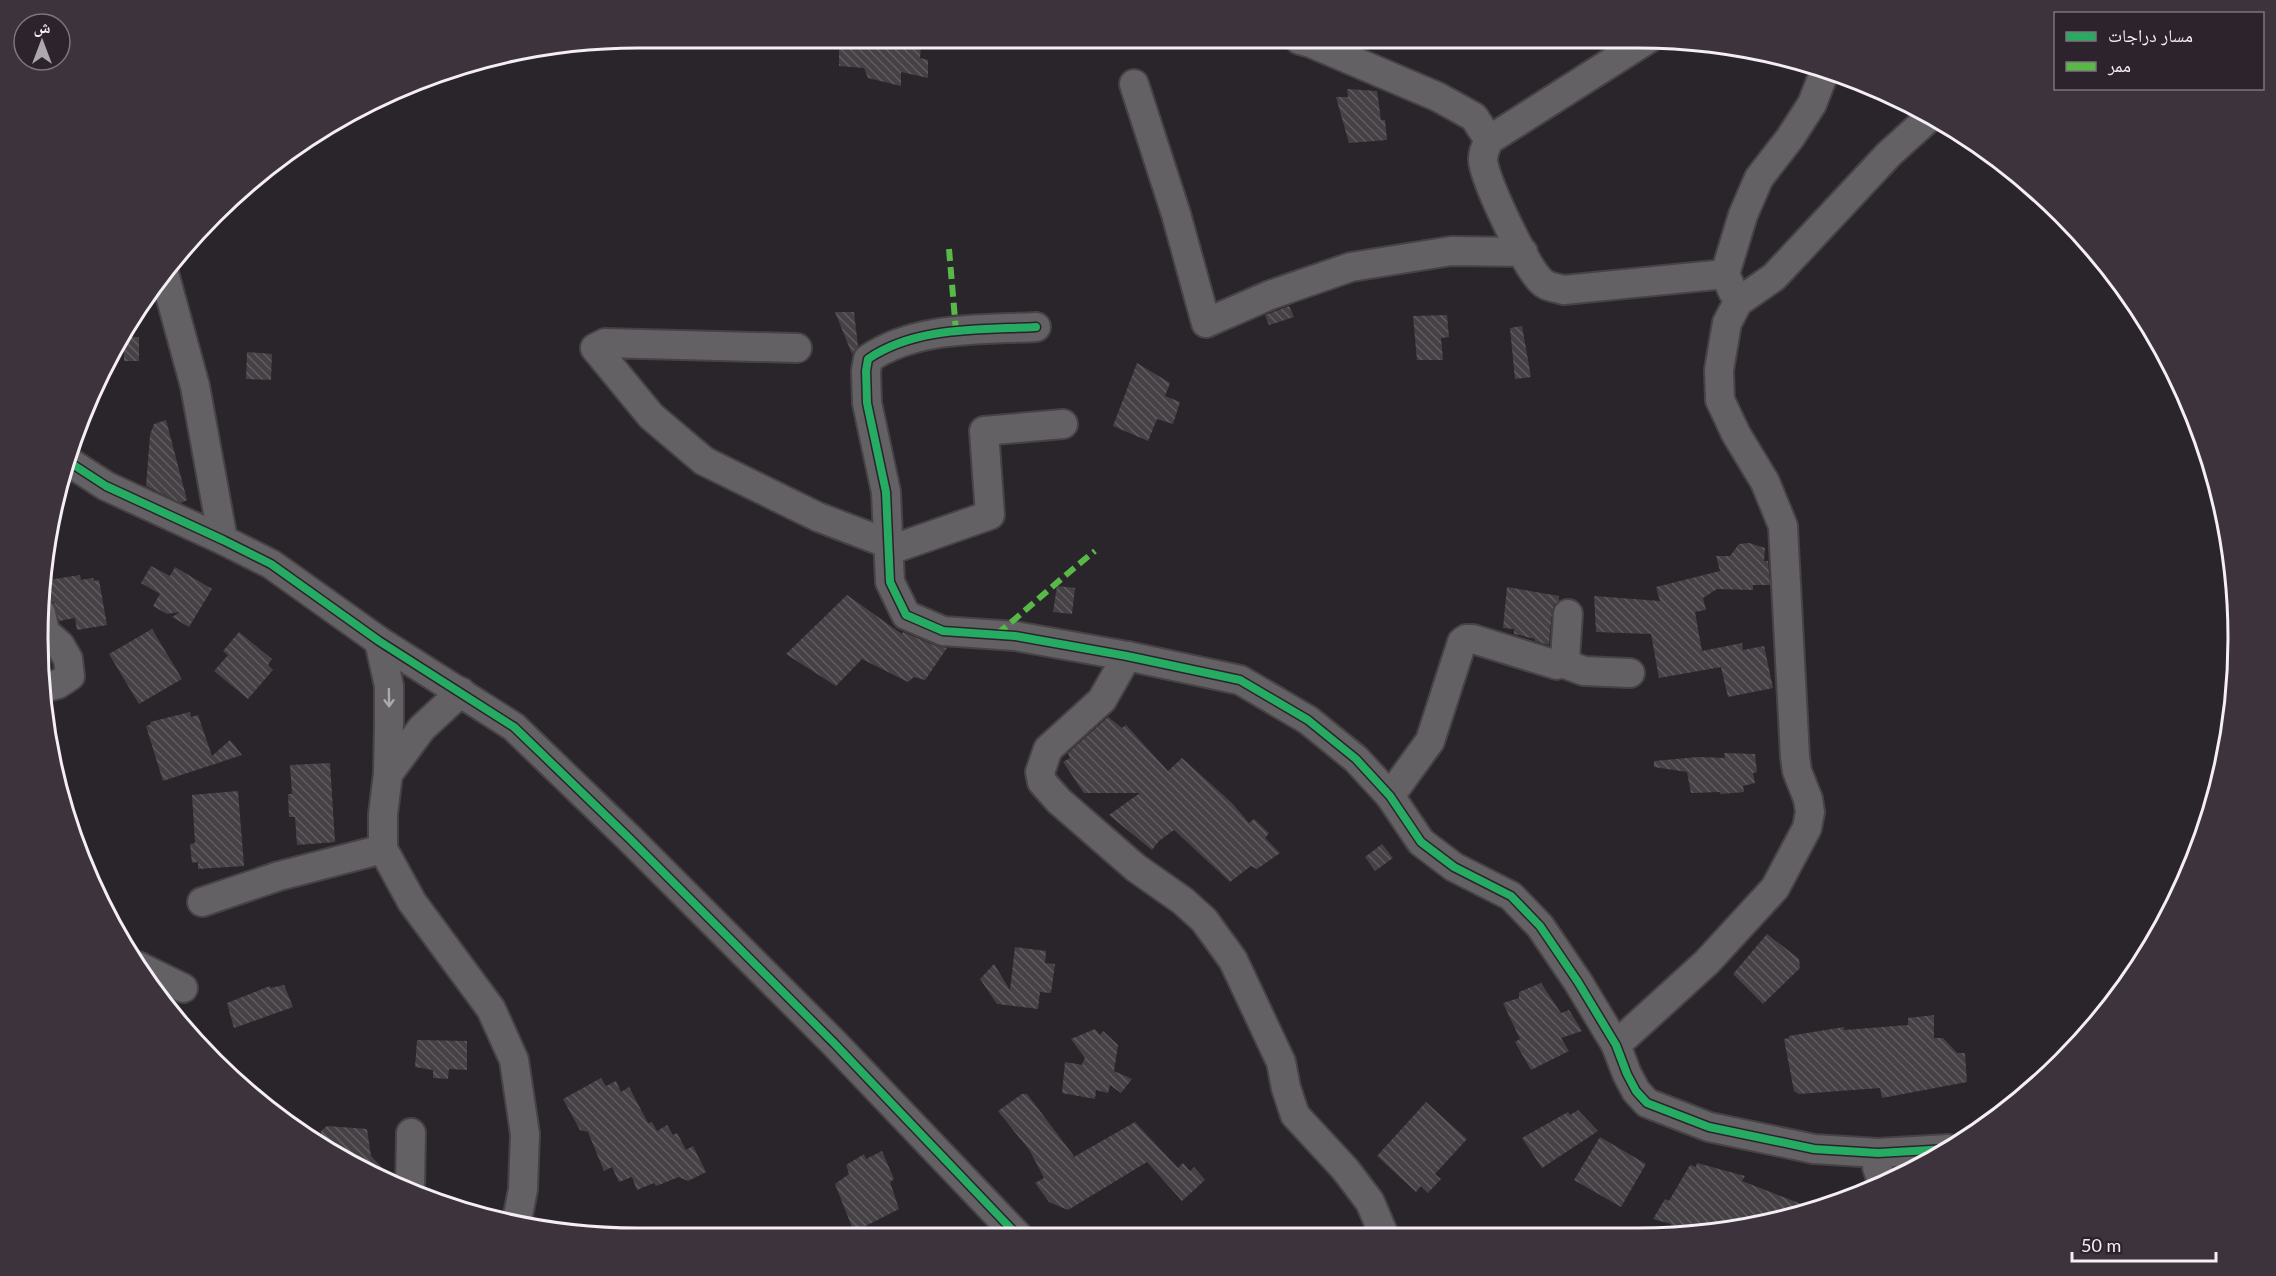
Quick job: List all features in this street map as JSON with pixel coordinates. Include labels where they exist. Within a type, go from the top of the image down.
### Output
[{"type":"street","points":[[1323,48],[1438,97],[1474,117],[1489,140]]},
{"type":"street","points":[[1634,48],[1489,140],[1484,149],[1483,165],[1509,226],[1543,284],[1564,290],[1725,274]]},
{"type":"street","points":[[1738,302],[1725,274],[1743,215],[1759,178],[1790,138],[1812,104],[1822,77]]},
{"type":"street","points":[[1134,84],[1176,214],[1206,323],[1269,295],[1351,267],[1451,251],[1523,252]]},
{"type":"street","points":[[1616,1045],[1707,962],[1775,888],[1807,828],[1808,799],[1797,771],[1792,730],[1783,526],[1765,483],[1736,434],[1720,400],[1719,370],[1727,324],[1738,302],[1774,277],[1889,154],[1924,122]]},
{"type":"street","points":[[167,283],[195,386],[224,540]]},
{"type":"street","points":[[1036,327],[937,332],[879,352],[868,359],[867,403],[886,492],[890,582],[906,615],[943,631],[1016,636],[1240,680],[1308,720],[1356,759],[1390,796],[1421,842],[1454,867],[1511,896],[1540,926],[1578,982],[1616,1045],[1636,1091],[1647,1103],[1709,1127],[1814,1149],[1878,1154],[1931,1150]]},
{"type":"street","points":[[797,348],[605,343],[595,348],[651,416],[704,461],[818,517],[889,547],[990,515],[984,431],[1063,424]]},
{"type":"street","points":[[74,465],[106,486],[271,564],[379,641],[514,727],[630,838],[834,1043],[1010,1228]]},
{"type":"street","points":[[1562,663],[1565,659],[1568,614]]},
{"type":"street","points":[[48,635],[60,645],[68,659],[70,676],[50,686]]},
{"type":"street","points":[[1390,796],[1430,741],[1462,642],[1466,639],[1473,639],[1557,665],[1562,663],[1584,671],[1630,673]]},
{"type":"street","points":[[379,641],[388,686],[388,774],[383,814],[383,849],[411,902],[491,1009],[514,1060],[525,1134],[523,1189],[518,1216]]},
{"type":"street","points":[[1127,656],[1102,699],[1048,748],[1040,772],[1042,782],[1059,801],[1136,868],[1183,900],[1204,920],[1233,960],[1281,1062],[1286,1088],[1295,1115],[1345,1169],[1370,1202],[1381,1228]]},
{"type":"street","points":[[388,774],[422,728],[461,692]]},
{"type":"street","points":[[202,902],[279,876],[383,849]]},
{"type":"street","points":[[152,973],[183,988]]},
{"type":"street","points":[[410,1182],[411,1133]]},
{"type":"street","points":[[1878,1154],[1877,1167],[1879,1176]]},
{"type":"building","points":[[839,48],[921,48],[920,58],[928,60],[928,78],[901,72],[901,86],[868,78],[864,68],[839,66]]},
{"type":"building","points":[[1347,89],[1377,91],[1381,120],[1385,120],[1387,140],[1349,143],[1336,97],[1348,97]]},
{"type":"building","points":[[1289,306],[1294,317],[1269,325],[1265,315]]},
{"type":"building","points":[[835,312],[854,312],[858,346],[852,354]]},
{"type":"building","points":[[1447,315],[1449,337],[1441,338],[1443,360],[1417,360],[1413,316]]},
{"type":"building","points":[[1522,326],[1531,377],[1515,379],[1510,328]]},
{"type":"building","points":[[131,337],[139,337],[139,361],[124,361],[124,349]]},
{"type":"building","points":[[247,352],[272,354],[271,380],[246,379]]},
{"type":"building","points":[[1137,363],[1170,383],[1165,396],[1180,402],[1173,424],[1157,419],[1148,441],[1113,426]]},
{"type":"building","points":[[166,420],[187,500],[181,503],[146,486],[150,435],[154,424]]},
{"type":"building","points":[[1749,543],[1765,548],[1764,561],[1768,561],[1770,585],[1753,585],[1753,590],[1717,589],[1703,598],[1706,610],[1695,612],[1702,651],[1742,643],[1743,650],[1764,646],[1773,688],[1728,697],[1721,667],[1659,678],[1651,634],[1596,632],[1594,596],[1660,601],[1656,587],[1720,571],[1716,556],[1730,556],[1739,544]]},
{"type":"building","points":[[151,566],[170,576],[175,567],[212,589],[189,627],[172,617],[180,612],[167,614],[153,606],[160,594],[141,583]]},
{"type":"building","points":[[80,575],[81,580],[93,578],[94,581],[99,580],[107,625],[77,630],[75,618],[59,621],[54,602],[49,599],[51,580]]},
{"type":"building","points":[[1057,586],[1075,588],[1072,614],[1053,612]]},
{"type":"building","points":[[1507,587],[1559,596],[1559,601],[1554,605],[1552,612],[1549,645],[1514,634],[1514,629],[1503,628]]},
{"type":"building","points":[[847,595],[902,634],[903,632],[936,646],[947,648],[925,680],[914,677],[908,682],[862,659],[836,686],[786,654]]},
{"type":"building","points":[[152,629],[182,679],[139,704],[109,654]]},
{"type":"building","points":[[239,632],[272,659],[268,665],[273,670],[248,699],[214,671],[228,655],[223,651]]},
{"type":"building","points":[[190,712],[191,717],[198,715],[212,756],[230,740],[242,755],[163,781],[146,726],[151,724],[150,722]]},
{"type":"building","points":[[1108,717],[1122,728],[1126,725],[1168,771],[1182,758],[1232,803],[1249,823],[1254,819],[1269,833],[1265,838],[1280,853],[1257,869],[1251,866],[1230,882],[1174,830],[1159,841],[1152,850],[1109,815],[1140,793],[1084,793],[1063,762],[1070,758],[1068,753]]},
{"type":"building","points":[[1724,753],[1755,754],[1757,772],[1753,773],[1755,783],[1743,786],[1744,792],[1691,793],[1687,772],[1654,767],[1654,761],[1698,757],[1725,758]]},
{"type":"building","points":[[330,763],[335,842],[297,845],[295,817],[289,817],[288,794],[292,794],[290,765]]},
{"type":"building","points":[[238,791],[244,866],[198,869],[198,862],[192,863],[190,844],[195,843],[192,795]]},
{"type":"building","points":[[1382,844],[1393,858],[1375,871],[1365,857]]},
{"type":"building","points":[[1767,934],[1799,959],[1800,968],[1763,1004],[1733,974]]},
{"type":"building","points":[[1015,947],[1046,951],[1045,963],[1055,964],[1051,993],[1040,992],[1038,1009],[997,1004],[980,979],[994,964],[1010,990]]},
{"type":"building","points":[[1541,983],[1561,1013],[1569,1010],[1582,1031],[1561,1038],[1569,1051],[1531,1070],[1515,1042],[1520,1039],[1503,1003],[1519,998],[1519,992]]},
{"type":"building","points":[[284,985],[293,1007],[234,1028],[227,1003],[270,986],[270,988]]},
{"type":"building","points":[[1934,1015],[1934,1038],[1943,1038],[1957,1053],[1965,1053],[1967,1082],[1882,1098],[1880,1088],[1799,1094],[1794,1091],[1784,1039],[1789,1036],[1844,1027],[1844,1030],[1908,1025],[1908,1018]]},
{"type":"building","points":[[1095,1029],[1100,1035],[1103,1031],[1118,1045],[1114,1071],[1132,1079],[1121,1093],[1110,1085],[1108,1093],[1096,1090],[1095,1099],[1062,1093],[1065,1062],[1083,1065],[1085,1058],[1071,1039]]},
{"type":"building","points":[[417,1040],[467,1041],[467,1070],[449,1069],[448,1079],[433,1078],[433,1070],[415,1067]]},
{"type":"building","points":[[601,1078],[606,1086],[616,1081],[621,1092],[629,1087],[648,1123],[652,1122],[657,1131],[667,1125],[673,1135],[677,1133],[686,1150],[693,1146],[706,1172],[688,1181],[679,1177],[637,1190],[632,1177],[619,1182],[612,1167],[604,1171],[588,1132],[580,1130],[563,1099]]},
{"type":"building","points":[[1022,1094],[1027,1094],[1074,1156],[1072,1158],[1135,1122],[1178,1168],[1183,1163],[1190,1171],[1194,1167],[1205,1180],[1182,1201],[1147,1162],[1068,1210],[1049,1202],[1035,1183],[1044,1178],[1030,1151],[998,1111]]},
{"type":"building","points":[[1426,1102],[1467,1139],[1435,1174],[1441,1179],[1428,1193],[1421,1186],[1416,1192],[1377,1156]]},
{"type":"building","points":[[1578,1110],[1598,1131],[1542,1168],[1522,1138],[1568,1112],[1570,1115]]},
{"type":"building","points":[[327,1126],[367,1129],[371,1156],[385,1171],[321,1136],[321,1131]]},
{"type":"building","points":[[1600,1137],[1646,1164],[1621,1207],[1574,1180]]},
{"type":"building","points":[[882,1151],[894,1179],[890,1182],[899,1209],[862,1228],[852,1228],[835,1184],[849,1174],[846,1165],[864,1154],[866,1159]]},
{"type":"building","points":[[1697,1163],[1745,1176],[1742,1181],[1803,1204],[1753,1217],[1677,1227],[1672,1227],[1671,1224],[1653,1219],[1665,1199],[1669,1201],[1690,1165],[1696,1167]]},
{"type":"marked path","points":[[949,249],[956,331]]},
{"type":"marked path","points":[[997,634],[1095,551]]},
{"type":"cycle path","points":[[1036,327],[971,330],[928,335],[907,340],[868,359],[867,403],[886,492],[890,582],[906,615],[943,631],[1015,636],[1127,656],[1240,680],[1308,720],[1356,759],[1390,796],[1421,842],[1454,867],[1511,896],[1540,926],[1578,982],[1616,1045],[1636,1091],[1647,1103],[1709,1127],[1814,1149],[1878,1153],[1931,1150]]},
{"type":"cycle path","points":[[74,465],[106,486],[271,564],[379,641],[514,727],[629,838],[834,1043],[1010,1228]]}]
